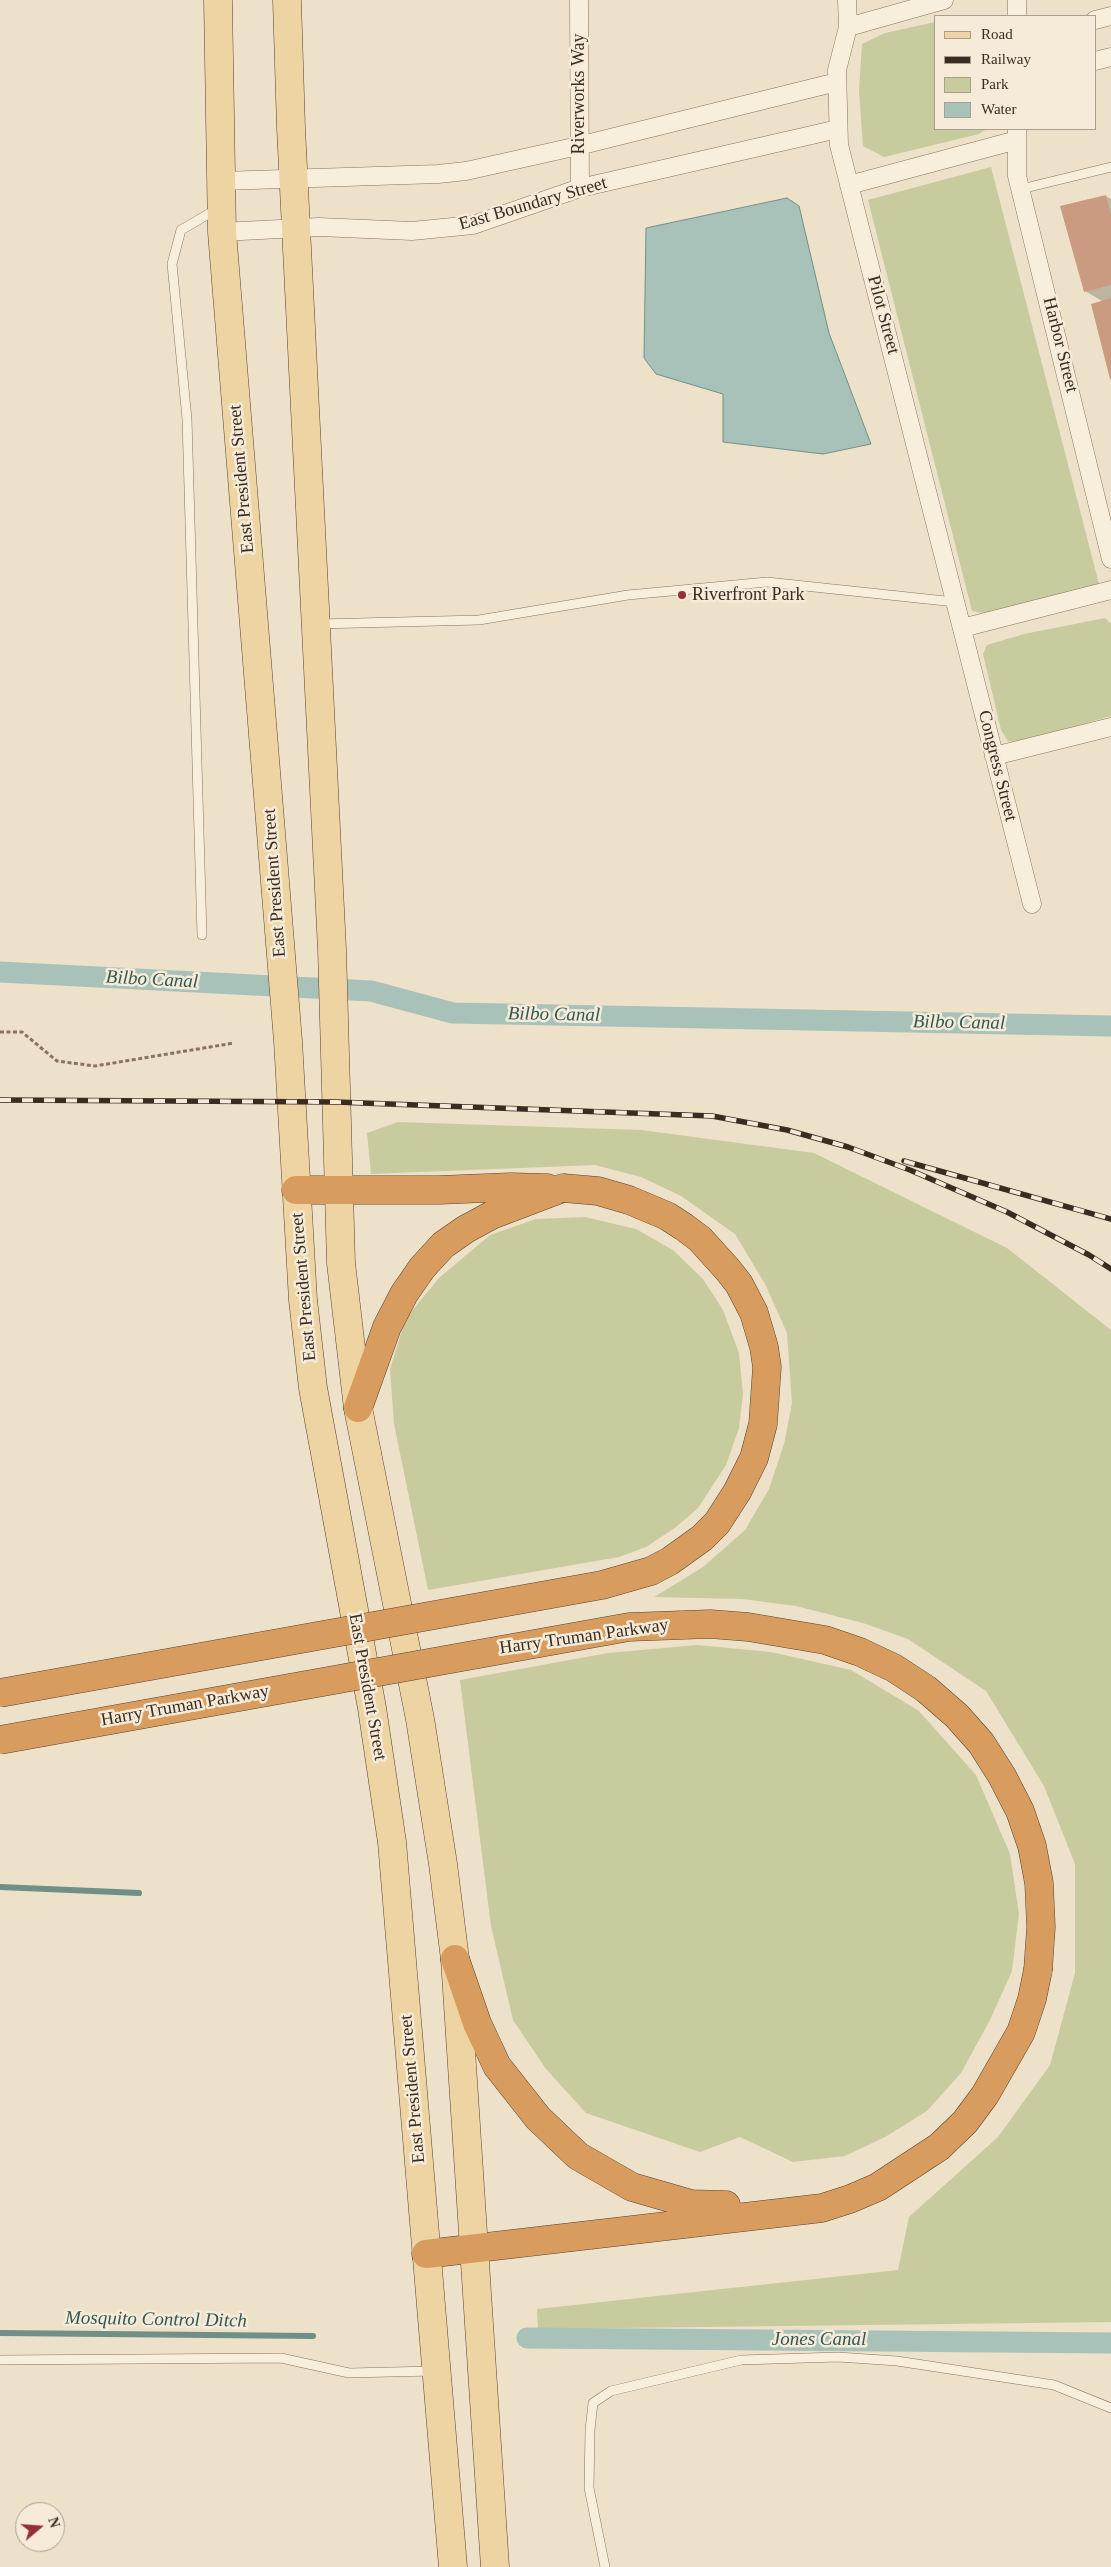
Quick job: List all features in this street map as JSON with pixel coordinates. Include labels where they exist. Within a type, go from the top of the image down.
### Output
[{"type":"highway","points":[[0,1693],[602,1585],[651,1571],[670,1561],[702,1538],[717,1523],[737,1492],[754,1458],[763,1424],[767,1367],[764,1347],[754,1313],[739,1284],[700,1240],[684,1228],[660,1213],[629,1200],[598,1191],[511,1187],[439,1190],[296,1190]]},
{"type":"highway","points":[[358,1408],[387,1327],[404,1294],[422,1268],[443,1245],[475,1224],[515,1205],[563,1188]]},
{"type":"highway","name":"Harry Truman Parkway","points":[[0,1740],[630,1627],[710,1624],[758,1629],[825,1640],[860,1652],[894,1668],[926,1689],[957,1716],[980,1743],[1002,1776],[1020,1811],[1032,1846],[1039,1883],[1041,1927],[1038,1970],[1032,1999],[1021,2032],[1007,2061],[965,2122],[940,2146],[878,2187],[822,2208]]},
{"type":"highway","points":[[455,1959],[477,2023],[497,2066],[538,2118],[578,2156],[632,2187],[691,2204],[822,2208]]},
{"type":"highway","points":[[426,2254],[822,2208]]},
{"type":"main road","name":"East President Street","points":[[218,0],[222,207],[287,1037],[303,1300],[313,1388],[372,1708],[392,1842],[453,2567]]},
{"type":"main road","points":[[287,0],[293,178],[332,949],[341,1263],[358,1408],[420,1720],[443,1864],[455,1959],[496,2567]]},
{"type":"street","name":"Riverworks Way","points":[[579,0],[578,146],[580,188]]},
{"type":"street","name":"Pilot Street","points":[[847,0],[848,27],[837,70],[839,145],[962,628]]},
{"type":"street","points":[[848,27],[944,0]]},
{"type":"street","points":[[1017,0],[1017,15]]},
{"type":"street","points":[[1096,20],[1111,16]]},
{"type":"street","points":[[1096,61],[1111,57]]},
{"type":"street","points":[[222,207],[293,178],[438,174],[474,169],[578,146],[837,82]]},
{"type":"street","name":"East Boundary Street","points":[[222,207],[296,229],[319,227],[412,231],[473,225],[580,188],[838,129]]},
{"type":"street","points":[[849,185],[1017,135]]},
{"type":"street","name":"Harbor Street","points":[[1017,135],[1017,176],[1109,539],[1111,559]]},
{"type":"street","points":[[962,628],[1111,590]]},
{"type":"street","name":"Congress Street","points":[[962,628],[1032,904]]},
{"type":"street","points":[[994,756],[1111,727]]},
{"type":"lane","points":[[1021,189],[1111,167]]},
{"type":"lane","points":[[202,935],[187,419],[172,264],[181,230],[222,207]]},
{"type":"lane","points":[[316,624],[479,620],[628,595],[767,582],[955,602]]},
{"type":"lane","points":[[605,2567],[589,2488],[590,2430],[593,2403],[611,2391],[741,2360],[838,2357],[896,2361],[1054,2385],[1111,2408]]},
{"type":"lane","points":[[0,2360],[281,2358],[310,2366],[349,2373],[436,2371]]},
{"type":"path","points":[[0,1032],[22,1032],[57,1061],[95,1066],[234,1043]]},
{"type":"green space","points":[[934,22],[934,130],[985,130],[979,134],[884,157],[863,146],[859,91],[862,44],[885,33]]},
{"type":"green space","points":[[991,167],[1099,584],[989,614],[972,611],[868,200]]},
{"type":"green space","points":[[1105,618],[1111,624],[1111,716],[1019,742],[1008,741],[1001,730],[983,654],[987,645],[1024,634]]},
{"type":"green space","points":[[398,1122],[641,1130],[814,1153],[1007,1248],[1111,1330],[1111,2322],[538,2329],[537,2309],[898,2270],[909,2217],[998,2137],[1050,2065],[1075,1973],[1075,1864],[1044,1786],[986,1691],[908,1639],[863,1623],[796,1606],[742,1599],[654,1597],[703,1567],[745,1530],[769,1489],[784,1444],[792,1403],[787,1333],[765,1284],[735,1234],[681,1196],[641,1177],[595,1165],[371,1174],[367,1133]]},
{"type":"green space","points":[[585,1217],[636,1229],[673,1250],[703,1279],[723,1310],[739,1353],[743,1394],[739,1428],[726,1465],[698,1508],[676,1527],[646,1547],[619,1557],[428,1590],[394,1424],[390,1369],[406,1318],[439,1278],[490,1235],[536,1219]]},
{"type":"green space","points":[[697,1645],[771,1652],[851,1670],[919,1711],[976,1775],[1010,1854],[1019,1914],[1012,1971],[990,2020],[961,2073],[927,2111],[885,2137],[845,2156],[793,2162],[740,2137],[700,2152],[586,2113],[546,2069],[513,2020],[491,1926],[460,1680],[608,1653]]},
{"type":"water","points":[[787,198],[799,206],[829,333],[871,444],[823,454],[723,442],[723,394],[656,374],[644,358],[646,228]]},
{"type":"building","points":[[1106,195],[1111,215],[1111,285],[1084,292],[1060,206]]},
{"type":"building","points":[[1111,298],[1111,379],[1110,379],[1091,304]]},
{"type":"waterway","name":"Bilbo Canal","points":[[0,972],[371,991],[453,1013],[1111,1026]]},
{"type":"waterway","points":[[0,1887],[139,1893]]},
{"type":"waterway","name":"Mosquito Control Ditch","points":[[0,2333],[313,2336]]},
{"type":"waterway","name":"Jones Canal","points":[[527,2338],[1111,2343]]},
{"type":"railway","points":[[0,1100],[336,1102],[712,1116],[787,1130],[848,1147],[910,1170],[1007,1212],[1089,1255],[1111,1269]]},
{"type":"railway","points":[[904,1161],[1111,1219]]},
{"type":"place","name":"Riverfront Park","points":[[682,595]]}]
